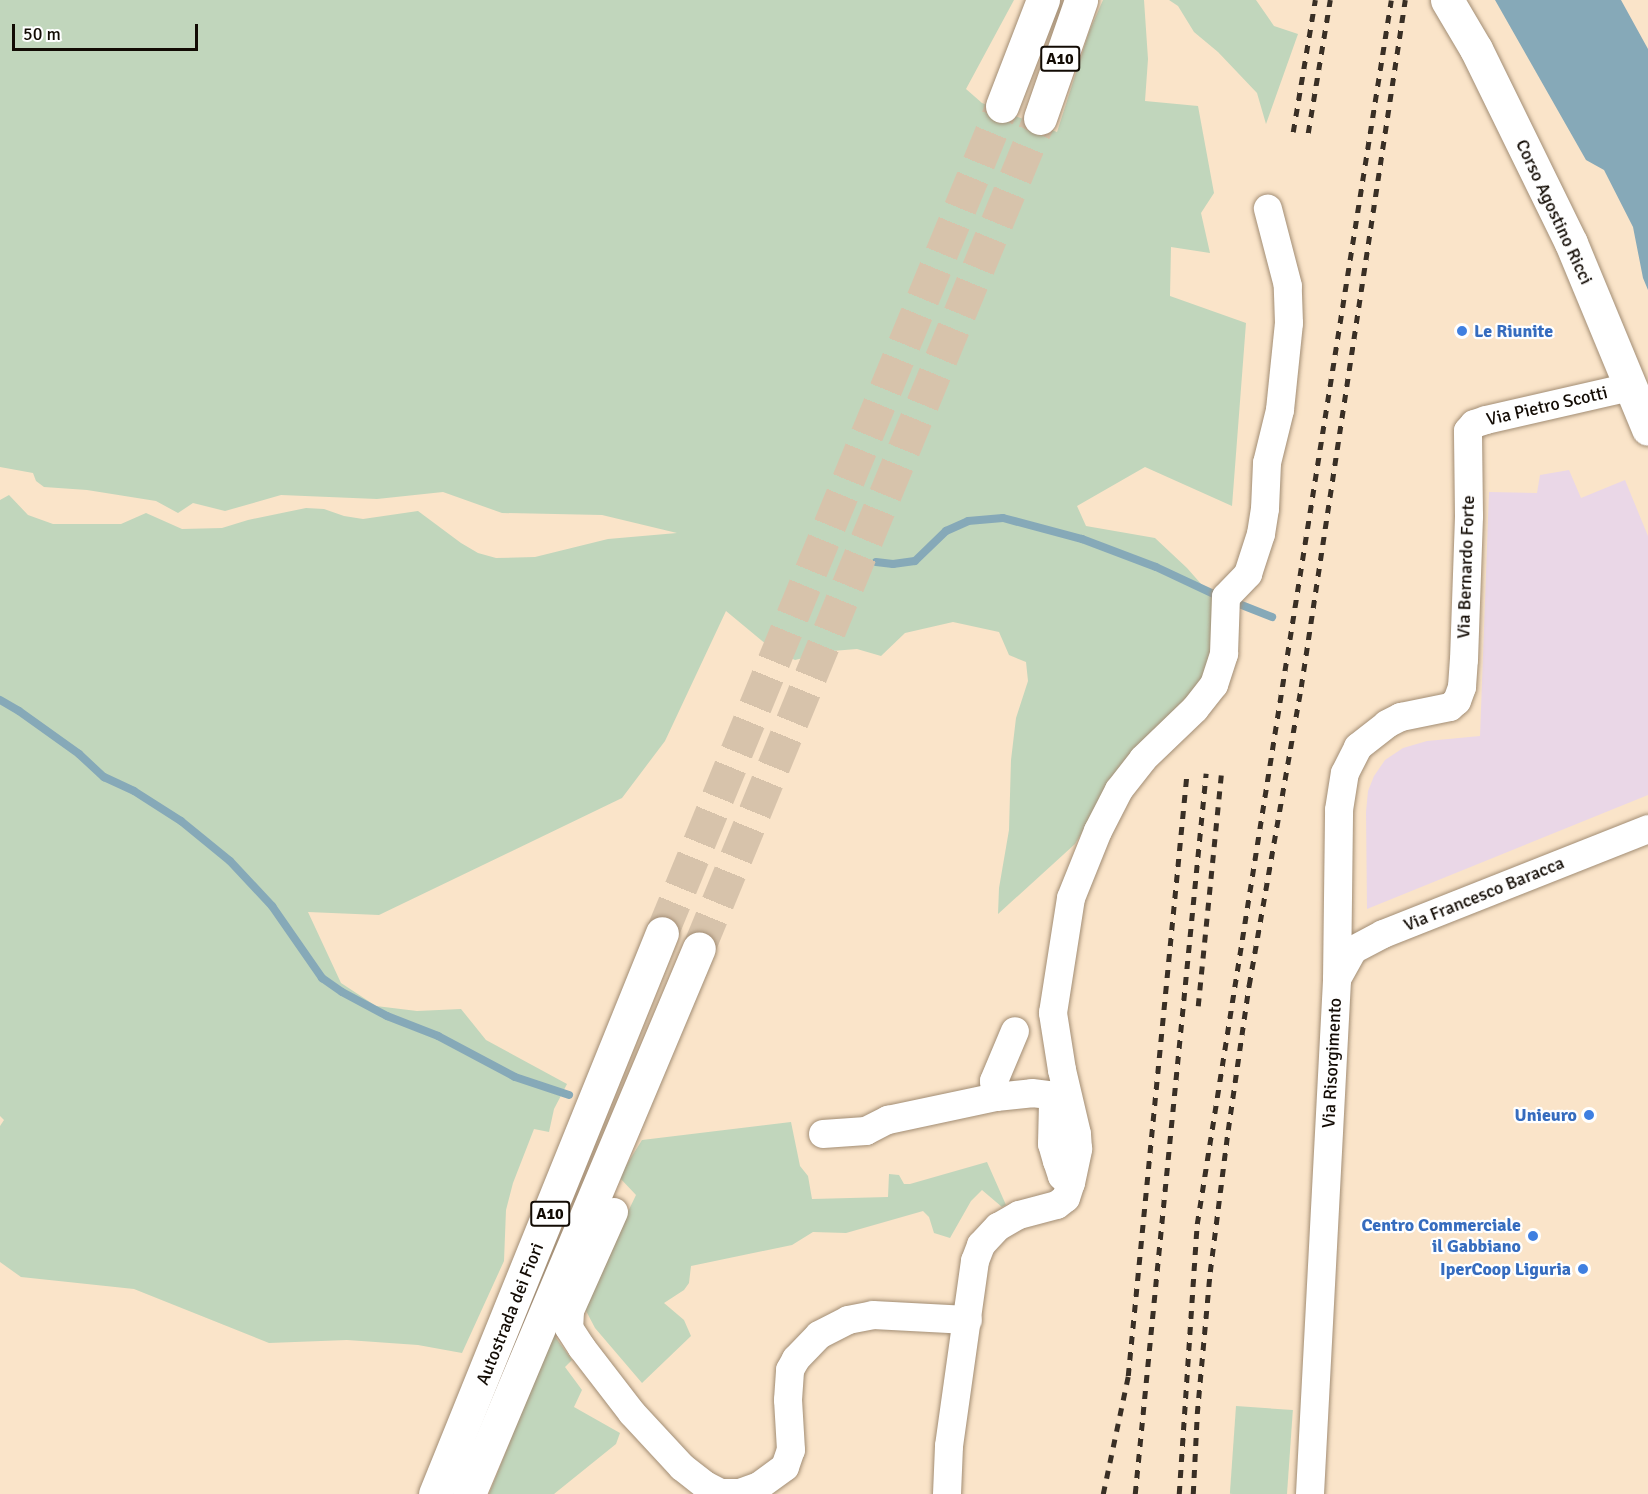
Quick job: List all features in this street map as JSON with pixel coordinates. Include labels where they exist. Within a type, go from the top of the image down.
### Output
[{"type":"main road","name":"A10","points":[[1002,106],[1043,0]]},
{"type":"main road","name":"A10","points":[[1040,118],[1080,0]]},
{"type":"main road","name":"Corso Agostino Ricci","points":[[1447,0],[1476,49],[1571,243],[1648,429]]},
{"type":"main road","name":"Autostrada dei Fiori","points":[[435,1494],[662,933]]},
{"type":"main road","name":"Autostrada dei Fiori","points":[[469,1494],[699,948]]},
{"type":"street","points":[[947,1494],[950,1446],[975,1262],[981,1245],[998,1227],[1019,1215],[1057,1205],[1066,1198],[1071,1183],[1078,1149],[1077,1134],[1062,1070],[1053,1013],[1071,898],[1098,831],[1119,790],[1143,759],[1195,709],[1214,685],[1224,654],[1226,597],[1248,574],[1261,534],[1265,509],[1267,463],[1280,410],[1289,323],[1288,286],[1268,209]]},
{"type":"street","name":"Via Pietro Scotti","points":[[1468,431],[1474,424],[1486,420],[1630,387]]},
{"type":"street","name":"Via Bernardo Forte","points":[[1457,701],[1462,687],[1464,660],[1469,516],[1468,431]]},
{"type":"street","name":"Via Risorgimento","points":[[1310,1494],[1337,980],[1340,791],[1350,759],[1365,740],[1401,717],[1450,707],[1457,701]]},
{"type":"street","name":"Via Francesco Baracca","points":[[1337,980],[1353,950],[1383,934],[1648,829]]},
{"type":"street","points":[[996,1097],[994,1081],[1015,1031]]},
{"type":"street","points":[[823,1134],[866,1131],[888,1120],[996,1097],[1032,1093],[1048,1095],[1053,1103],[1052,1144],[1062,1176],[1071,1183]]},
{"type":"street","points":[[614,1212],[570,1311],[569,1328],[632,1413],[674,1459],[705,1485],[722,1493],[740,1493],[759,1486],[785,1467],[791,1450],[788,1400],[790,1370],[796,1359],[819,1335],[848,1320],[873,1315],[968,1320]]},
{"type":"shaded area","points":[[1569,470],[1581,498],[1625,480],[1648,536],[1648,795],[1367,909],[1366,812],[1368,791],[1374,776],[1385,760],[1403,748],[1427,741],[1480,736],[1489,492],[1537,493],[1540,475]]},
{"type":"green space","points":[[0,0],[1014,0],[966,89],[982,103],[1057,132],[1089,32],[1103,0],[1144,0],[1148,59],[1145,101],[1198,106],[1214,193],[1201,213],[1210,253],[1171,247],[1170,296],[1246,323],[1232,506],[1145,467],[1077,506],[1086,526],[1155,538],[1187,568],[1217,602],[1206,677],[1124,763],[1075,844],[998,914],[999,888],[1009,830],[1011,760],[1016,718],[1028,681],[1026,662],[1009,655],[999,632],[953,622],[905,633],[881,656],[857,649],[832,651],[795,660],[773,650],[726,611],[665,741],[622,798],[379,915],[308,912],[341,983],[376,1006],[417,1011],[461,1009],[486,1040],[567,1084],[554,1109],[549,1132],[534,1129],[513,1183],[506,1210],[504,1261],[462,1353],[418,1345],[347,1340],[269,1343],[134,1289],[21,1277],[0,1262],[0,1126],[4,1120],[0,1116],[0,500],[9,495],[28,515],[53,524],[121,524],[146,513],[182,529],[222,528],[306,508],[324,509],[344,516],[363,519],[418,511],[461,543],[478,553],[496,558],[535,557],[608,539],[677,533],[602,515],[502,513],[443,492],[377,499],[281,495],[225,511],[193,503],[178,513],[156,501],[87,490],[44,487],[36,481],[33,473],[0,467]]},
{"type":"green space","points":[[1169,0],[1256,0],[1274,26],[1298,34],[1266,124],[1257,93],[1218,52],[1194,32],[1178,6]]},
{"type":"green space","points":[[791,1122],[800,1166],[808,1176],[812,1199],[888,1197],[889,1174],[899,1175],[904,1184],[910,1184],[987,1162],[1006,1205],[1002,1207],[982,1190],[971,1201],[950,1238],[934,1233],[929,1217],[923,1211],[846,1233],[813,1232],[792,1245],[691,1266],[689,1283],[684,1290],[664,1303],[684,1320],[691,1336],[642,1383],[595,1328],[583,1305],[636,1195],[619,1177],[642,1140]]},
{"type":"green space","points":[[553,1334],[572,1360],[565,1367],[582,1390],[574,1407],[620,1433],[616,1444],[554,1494],[489,1494]]},
{"type":"green space","points":[[1236,1406],[1293,1410],[1287,1494],[1230,1494]]},
{"type":"water","points":[[1495,0],[1621,0],[1648,49],[1648,290],[1643,278],[1633,227],[1604,170],[1586,160]]},
{"type":"waterway","points":[[876,562],[893,564],[915,561],[946,531],[968,521],[1003,518],[1082,539],[1156,567],[1220,597]]},
{"type":"waterway","points":[[1234,602],[1272,617]]},
{"type":"waterway","points":[[0,700],[79,754],[104,777],[134,791],[181,821],[230,861],[272,906],[322,978],[342,992],[387,1016],[438,1036],[515,1077],[569,1095]]},
{"type":"tunnel","points":[[662,933],[1002,106]]},
{"type":"tunnel","points":[[699,948],[1040,118]]},
{"type":"railway","points":[[1293,132],[1315,0]]},
{"type":"railway","points":[[1308,133],[1330,0]]},
{"type":"railway","points":[[1179,1494],[1197,1224],[1391,0]]},
{"type":"railway","points":[[1193,1494],[1197,1414],[1210,1272],[1228,1130],[1249,985],[1301,687],[1405,0]]},
{"type":"railway","points":[[1103,1494],[1128,1376],[1187,771]]},
{"type":"railway","points":[[1135,1494],[1206,773]]},
{"type":"railway","points":[[1198,1006],[1221,775]]},
{"type":"place","name":"Le Riunite","points":[[1462,331]]},
{"type":"place","name":"Unieuro","points":[[1589,1115]]},
{"type":"place","name":"Centro Commerciale il Gabbiano","points":[[1533,1236]]},
{"type":"place","name":"IperCoop Liguria","points":[[1583,1269]]}]
